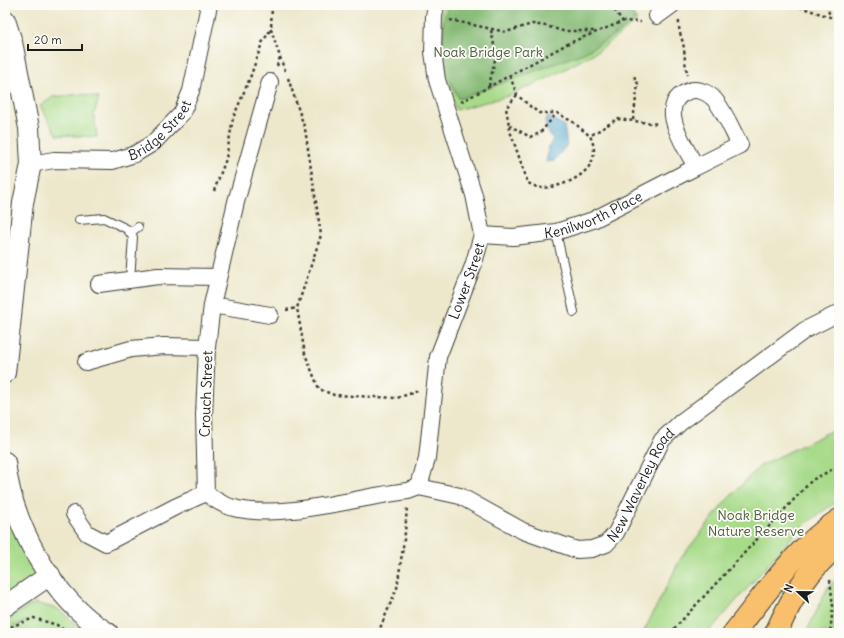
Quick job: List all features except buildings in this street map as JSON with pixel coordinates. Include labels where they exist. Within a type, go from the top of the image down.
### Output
[{"type":"highway","points":[[734,633],[790,562],[819,533],[839,520]]},
{"type":"highway","points":[[776,633],[798,588],[813,568],[839,544]]},
{"type":"highway","points":[[789,633],[805,599],[833,558]]},
{"type":"street","name":"Bridge Street","points":[[31,164],[54,160],[113,161],[135,154],[153,143],[182,113],[191,91],[209,5]]},
{"type":"street","points":[[657,16],[672,5]]},
{"type":"street","name":"Lower Street","points":[[414,489],[427,458],[438,357],[473,266],[482,235],[474,195],[437,80],[433,52],[435,11]]},
{"type":"street","points":[[5,20],[12,42],[29,128],[31,164],[23,203],[5,373]]},
{"type":"street","name":"Crouch Street","points":[[206,493],[204,415],[206,347],[212,305],[217,277],[252,141],[270,82]]},
{"type":"street","points":[[693,90],[680,95],[673,102],[672,112],[681,139],[696,167]]},
{"type":"street","name":"Kenilworth Place","points":[[482,235],[513,236],[556,232],[593,220],[740,145],[715,99],[704,91],[693,90]]},
{"type":"street","points":[[99,284],[158,276],[217,277]]},
{"type":"street","points":[[212,305],[270,315]]},
{"type":"street","name":"New Waverley Road","points":[[414,489],[460,496],[523,531],[577,550],[592,549],[606,544],[616,533],[662,440],[681,422],[805,330],[839,313]]},
{"type":"street","points":[[86,362],[131,350],[164,346],[206,347]]},
{"type":"street","points":[[5,462],[12,494],[22,526],[50,575],[66,597],[87,617],[108,633]]},
{"type":"street","points":[[74,514],[87,533],[106,543],[175,507],[206,493],[219,503],[238,509],[265,512],[312,507],[414,489]]},
{"type":"street","points":[[5,606],[50,575]]},
{"type":"lane","points":[[79,220],[104,218],[131,232],[133,237],[130,280]]},
{"type":"lane","points":[[131,232],[138,227]]},
{"type":"lane","points":[[556,232],[574,312]]},
{"type":"path","points":[[272,5],[271,29],[305,129],[321,235],[297,308],[305,354],[319,389],[334,396],[397,398],[434,387]]},
{"type":"path","points":[[447,110],[488,86],[510,76],[569,43],[624,21],[611,5]]},
{"type":"path","points":[[794,5],[839,20]]},
{"type":"path","points":[[827,5],[830,17]]},
{"type":"path","points":[[435,11],[491,30],[506,32],[532,24],[563,31],[598,31]]},
{"type":"path","points":[[214,192],[226,159],[233,118],[250,78],[262,43],[271,29]]},
{"type":"path","points":[[488,86],[496,55],[491,30]]},
{"type":"path","points":[[678,30],[682,37],[684,64],[693,90]]},
{"type":"path","points":[[270,82],[280,57]]},
{"type":"path","points":[[510,76],[517,95],[539,113],[557,113],[573,122],[590,136],[595,145],[591,165],[581,177],[542,188],[528,183],[509,125],[506,108],[517,95]]},
{"type":"path","points":[[633,120],[638,84],[634,76]]},
{"type":"path","points":[[509,125],[530,137],[540,133],[557,113]]},
{"type":"path","points":[[590,136],[617,119],[661,125]]},
{"type":"path","points":[[670,633],[812,480],[839,466]]},
{"type":"path","points":[[378,633],[397,588],[405,533],[414,489]]},
{"type":"path","points":[[830,633],[833,606],[833,558]]},
{"type":"path","points":[[5,629],[34,618],[57,624],[68,633]]},
{"type":"green space","name":"Noak Bridge Park","points":[[442,5],[630,5],[637,21],[598,51],[552,76],[508,96],[456,110],[441,67]]},
{"type":"green space","name":"Noak Bridge Park","points":[[449,5],[626,5],[635,20],[613,36],[584,53],[459,99],[447,75],[444,60],[443,27],[446,11]]},
{"type":"green space","points":[[82,94],[99,98],[94,115],[97,137],[57,135],[40,106],[53,97]]},
{"type":"green space","name":"Noak Bridge Nature Reserve","points":[[839,427],[839,500],[801,527],[708,633],[643,633],[681,558],[725,502],[760,466]]},
{"type":"green space","points":[[5,478],[40,580],[5,610]]},
{"type":"green space","points":[[839,577],[839,633],[806,633],[828,587]]},
{"type":"green space","points":[[35,603],[58,609],[87,633],[5,633],[26,621],[5,629],[5,619]]},
{"type":"water","points":[[548,117],[564,125],[567,145],[554,161],[546,162],[549,146],[553,139],[548,133],[546,125],[545,119]]}]
